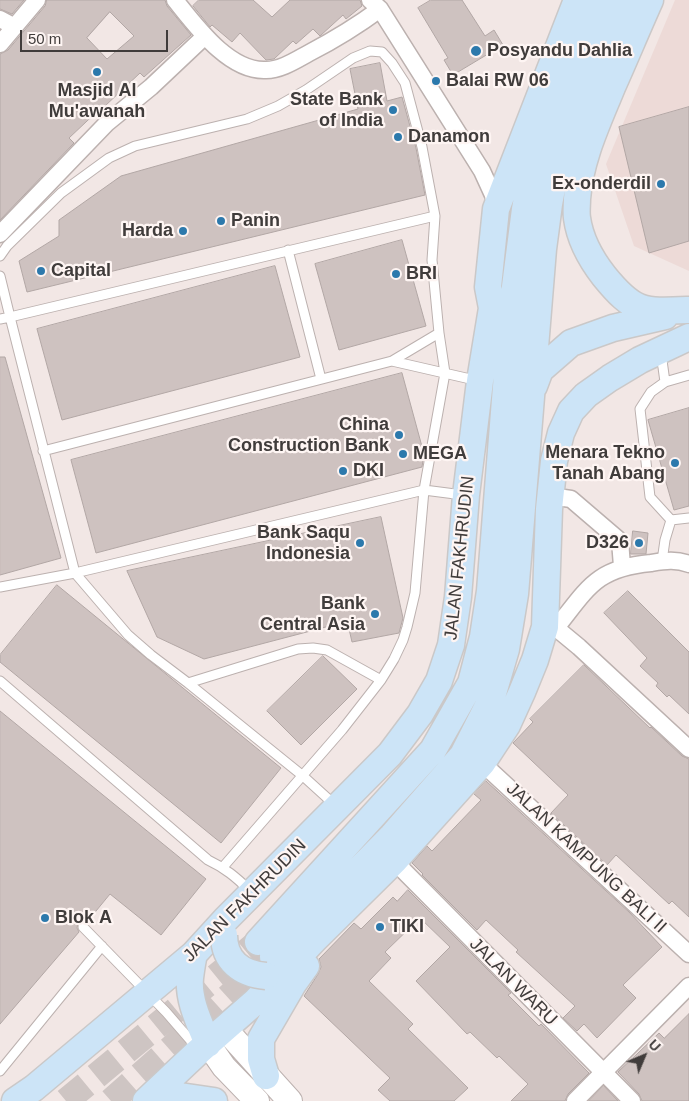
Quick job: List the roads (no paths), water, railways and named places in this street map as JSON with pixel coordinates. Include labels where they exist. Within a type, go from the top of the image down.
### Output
[{"type":"main road","name":"JALAN FAKHRUDIN","points":[[15,1101],[34,1088],[148,994],[225,927],[252,893],[390,754],[420,714],[439,681],[451,645],[458,597],[466,495],[480,381],[492,308],[488,287],[496,209],[576,0]]},
{"type":"main road","name":"JALAN FAKHRUDIN","points":[[146,1101],[256,1001],[269,963],[433,750],[471,683],[483,637],[490,591],[512,310],[525,209],[534,160],[603,0]]},
{"type":"main road","name":"JALAN FAKHRUDIN","points":[[269,963],[392,836],[463,755],[491,700],[506,649],[515,594],[543,249],[556,163],[565,137],[624,0]]},
{"type":"main road","points":[[650,0],[590,138],[582,165],[576,216],[581,240],[592,260],[604,276],[629,302],[641,309],[654,312],[689,311]]},
{"type":"main road","points":[[492,308],[499,294],[511,224],[534,160]]},
{"type":"main road","points":[[533,389],[540,370],[571,343],[613,328],[689,311]]},
{"type":"main road","name":"JALAN FAKHRUDIN","points":[[269,963],[314,940],[394,862],[482,763],[507,725],[550,628],[550,496],[554,461],[560,433],[571,411],[586,395],[610,378],[689,337]]},
{"type":"main road","points":[[225,927],[224,943],[230,958],[242,970],[269,963]]},
{"type":"main road","points":[[266,1076],[261,1059],[261,1039],[293,984],[310,961],[314,940]]},
{"type":"main road","points":[[194,954],[190,980],[191,994],[198,1020],[224,1067],[257,1101]]},
{"type":"main road","points":[[211,1041],[266,1076],[290,1101]]},
{"type":"main road","points":[[162,1101],[180,1096],[214,1101]]},
{"type":"street","points":[[0,44],[37,0]]},
{"type":"street","points":[[175,0],[204,37],[233,60],[252,68],[266,70],[282,67],[333,41],[375,4],[482,171],[493,195],[496,209]]},
{"type":"street","points":[[0,19],[15,27]]},
{"type":"street","points":[[0,234],[101,129],[204,37]]},
{"type":"street","points":[[550,496],[571,499],[620,540],[622,566]]},
{"type":"street","points":[[689,564],[679,560],[662,561],[622,566],[606,573],[589,587],[550,628],[579,647],[689,749]]},
{"type":"street","name":"JALAN KAMPUNG BALI II","points":[[482,763],[689,954]]},
{"type":"street","name":"JALAN WARU","points":[[394,862],[632,1101]]},
{"type":"street","points":[[575,1101],[689,986]]},
{"type":"lane","points":[[0,256],[7,246],[61,193],[109,158],[134,146],[247,119],[278,106],[354,58],[370,51],[382,52],[405,83],[422,147],[435,216],[432,260],[445,373],[424,490],[415,592],[407,627],[394,659],[381,680],[342,730],[223,867]]},
{"type":"lane","points":[[0,319],[435,216]]},
{"type":"lane","points":[[288,250],[321,379]]},
{"type":"lane","points":[[0,276],[43,451],[76,573],[128,634],[151,655],[303,776],[338,807]]},
{"type":"lane","points":[[43,451],[392,361],[439,333]]},
{"type":"lane","points":[[660,351],[665,382]]},
{"type":"lane","points":[[392,361],[480,381]]},
{"type":"lane","points":[[671,520],[650,497],[640,409],[651,392],[665,382],[689,375]]},
{"type":"lane","points":[[0,588],[76,573],[424,490],[466,495]]},
{"type":"lane","points":[[671,520],[689,518]]},
{"type":"lane","points":[[662,561],[665,540],[671,520]]},
{"type":"lane","points":[[188,683],[298,649],[313,648],[327,650],[381,680]]},
{"type":"lane","points":[[0,681],[208,860],[223,867],[252,893]]},
{"type":"lane","points":[[82,927],[166,1012],[211,1041]]},
{"type":"lane","points":[[0,1071],[102,946]]},
{"type":"tunnel","points":[[66,1101],[258,942]]},
{"type":"tunnel","points":[[111,1101],[269,960]]},
{"type":"place","name":"Posyandu Dahlia","points":[[476,51]]},
{"type":"place","name":"Masjid Al Mu'awanah","points":[[97,72]]},
{"type":"place","name":"Balai RW 06","points":[[436,81]]},
{"type":"place","name":"State Bank of India","points":[[393,110]]},
{"type":"place","name":"Danamon","points":[[398,137]]},
{"type":"place","name":"Ex-onderdil","points":[[661,184]]},
{"type":"place","name":"Panin","points":[[221,221]]},
{"type":"place","name":"Harda","points":[[183,231]]},
{"type":"place","name":"Capital","points":[[41,271]]},
{"type":"place","name":"BRI","points":[[396,274]]},
{"type":"place","name":"China Construction Bank","points":[[399,435]]},
{"type":"place","name":"MEGA","points":[[403,454]]},
{"type":"place","name":"Menara Tekno Tanah Abang","points":[[675,463]]},
{"type":"place","name":"DKI","points":[[343,471]]},
{"type":"place","name":"Bank Saqu Indonesia","points":[[360,543]]},
{"type":"place","name":"D326","points":[[639,543]]},
{"type":"place","name":"Bank Central Asia","points":[[375,614]]},
{"type":"place","name":"Blok A","points":[[45,918]]},
{"type":"place","name":"TIKI","points":[[380,927]]}]
